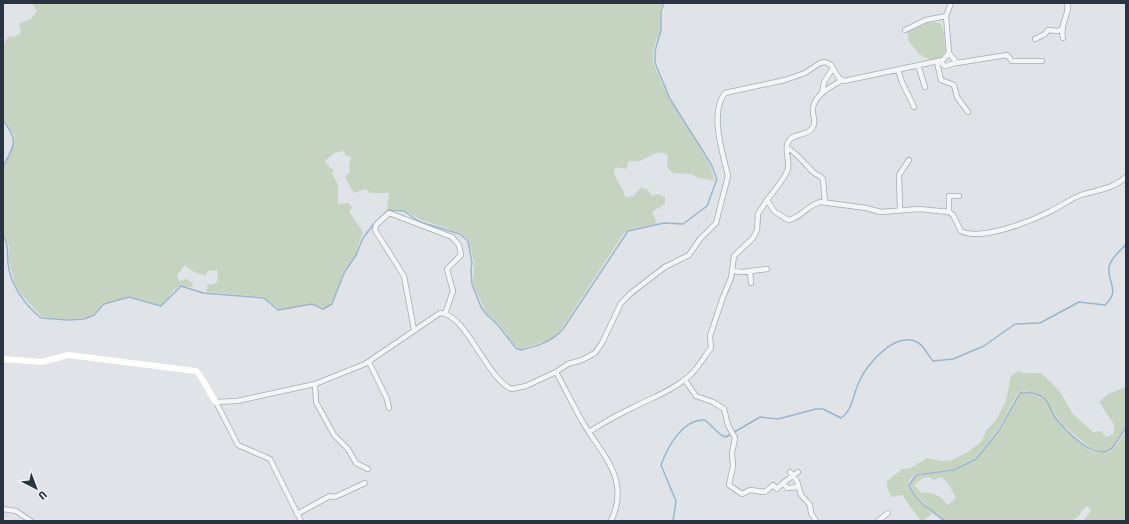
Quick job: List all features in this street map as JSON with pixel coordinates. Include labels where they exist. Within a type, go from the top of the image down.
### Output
[{"type":"street","points":[[951,3],[946,16],[949,53],[955,63]]},
{"type":"street","points":[[1063,38],[1061,29],[1069,9],[1067,3]]},
{"type":"street","points":[[905,30],[926,20],[946,16]]},
{"type":"street","points":[[1035,39],[1045,34],[1048,30],[1061,29]]},
{"type":"street","points":[[589,432],[622,412],[667,391],[685,380],[698,368],[704,355],[711,348],[710,336],[732,271],[734,256],[753,238],[757,230],[760,210],[788,168],[787,148],[790,138],[806,133],[812,129],[815,122],[812,106],[815,101],[822,94],[842,80],[849,81],[939,61],[949,53]]},
{"type":"street","points":[[939,61],[946,66],[955,63],[1007,54],[1012,61],[1042,61]]},
{"type":"street","points":[[939,61],[941,80],[954,85],[957,97],[968,112]]},
{"type":"street","points":[[216,402],[237,401],[315,384],[369,362],[436,315],[445,314],[458,323],[497,376],[509,388],[520,388],[556,372],[568,364],[582,360],[595,353],[602,343],[622,303],[631,293],[665,267],[689,255],[700,239],[716,223],[723,194],[728,182],[728,176],[721,153],[717,129],[720,101],[725,93],[785,80],[805,73],[820,63],[828,62],[842,80]]},
{"type":"street","points":[[918,65],[925,87]]},
{"type":"street","points":[[822,94],[824,82],[833,68]]},
{"type":"street","points":[[898,70],[914,107]]},
{"type":"street","points":[[787,148],[792,150],[798,158],[808,164],[812,171],[823,179],[824,203]]},
{"type":"street","points":[[900,210],[899,176],[909,160]]},
{"type":"street","points":[[768,200],[774,211],[783,219],[788,220],[794,218],[815,203],[866,208],[881,212],[919,209],[949,212],[953,214],[959,229],[964,232],[974,234],[1017,225],[1082,195],[1110,188],[1126,177]]},
{"type":"street","points":[[949,212],[949,196],[959,196]]},
{"type":"street","points":[[414,330],[404,276],[375,230],[376,225],[390,212],[452,237],[459,245],[461,255],[447,269],[453,290],[445,314]]},
{"type":"street","points":[[732,271],[766,269]]},
{"type":"street","points":[[750,271],[751,283]]},
{"type":"street","points":[[3,359],[42,362],[68,355],[196,371],[200,373],[208,391],[216,402],[238,445],[267,457],[272,462],[301,521]]},
{"type":"street","points":[[369,362],[387,399],[389,408]]},
{"type":"street","points":[[556,372],[589,432],[614,471],[617,483],[618,502],[611,521]]},
{"type":"street","points":[[685,380],[696,396],[713,402],[724,410],[728,425],[735,438],[732,453],[733,466],[729,485],[742,494],[750,490],[765,492],[772,485],[777,489],[792,474],[798,472]]},
{"type":"street","points":[[315,384],[316,402],[334,435],[348,449],[356,463],[368,469]]},
{"type":"street","points":[[792,474],[799,487],[801,495],[810,505],[811,513],[816,521]]},
{"type":"street","points":[[297,514],[330,496],[335,497],[365,483]]},
{"type":"street","points":[[783,484],[786,488],[799,487]]},
{"type":"street","points":[[3,509],[16,511],[31,521]]},
{"type":"street","points":[[878,521],[888,513]]},
{"type":"green space","points":[[32,3],[663,3],[660,10],[660,30],[653,50],[653,63],[669,99],[710,165],[715,181],[699,178],[692,174],[673,173],[667,167],[668,155],[664,153],[657,153],[639,161],[629,161],[626,169],[615,167],[614,171],[616,178],[624,195],[627,197],[634,196],[641,187],[648,190],[652,196],[659,194],[665,197],[665,203],[652,212],[657,223],[631,229],[624,233],[557,335],[549,340],[521,349],[514,344],[498,323],[488,315],[483,306],[473,284],[474,263],[469,240],[461,233],[421,220],[404,210],[387,209],[389,193],[370,193],[366,189],[354,193],[345,177],[350,172],[349,166],[351,157],[345,155],[344,151],[334,153],[325,161],[329,167],[334,170],[332,173],[338,185],[338,204],[349,203],[352,208],[349,211],[363,232],[355,255],[343,272],[334,300],[327,307],[312,304],[279,309],[264,297],[208,292],[206,291],[208,284],[214,284],[218,280],[217,270],[207,271],[206,275],[203,275],[194,272],[185,265],[177,275],[179,281],[187,279],[192,283],[193,287],[185,286],[176,288],[161,305],[129,296],[103,304],[93,314],[84,318],[69,319],[42,317],[20,293],[15,284],[9,262],[9,246],[3,235],[3,168],[15,141],[14,135],[3,118],[3,45],[9,36],[13,37],[21,33],[19,24],[30,19],[37,11]]},
{"type":"green space","points":[[930,22],[940,23],[942,26],[946,50],[941,59],[932,61],[919,54],[908,40],[908,31]]},
{"type":"green space","points":[[1018,371],[1025,373],[1041,373],[1059,390],[1073,414],[1093,432],[1101,431],[1106,437],[1113,434],[1115,426],[1099,402],[1108,394],[1126,387],[1126,427],[1115,444],[1108,450],[1101,452],[1090,448],[1062,424],[1045,398],[1025,390],[1018,393],[997,431],[975,458],[954,469],[915,474],[909,480],[908,485],[912,492],[932,514],[924,520],[920,520],[902,495],[891,497],[887,487],[887,481],[902,469],[911,468],[927,458],[942,461],[952,460],[968,452],[982,441],[986,431],[996,420],[1006,401],[1011,376]]},
{"type":"green space","points":[[1025,392],[1044,399],[1061,425],[1089,450],[1097,453],[1109,452],[1117,445],[1126,430],[1126,521],[1083,521],[1091,511],[1088,506],[1072,521],[946,521],[930,510],[913,491],[910,485],[916,476],[954,471],[976,460],[999,432],[1019,394]],"holes":[[[930,477],[933,480],[942,477],[949,485],[956,498],[948,505],[936,495],[922,493],[914,485],[923,478]]]},
{"type":"waterway","points":[[3,236],[7,246],[9,271],[15,287],[29,307],[41,318],[69,320],[84,319],[94,315],[104,304],[129,297],[161,306],[181,286],[203,293],[264,298],[278,310],[312,304],[323,309],[332,304],[344,273],[356,255],[363,238],[372,226],[388,210],[404,211],[420,222],[460,234],[468,241],[472,263],[472,284],[481,307],[516,348],[521,350],[538,345],[554,337],[563,329],[628,231],[664,223],[683,224],[707,206],[717,179],[711,164],[670,99],[655,63],[655,51],[661,30],[661,11],[664,3]]},
{"type":"waterway","points":[[3,120],[11,133],[14,143],[3,167]]},
{"type":"waterway","points":[[673,521],[676,501],[661,465],[667,451],[677,435],[690,424],[705,420],[721,435],[726,437],[760,417],[778,419],[816,409],[823,409],[841,418],[848,411],[859,382],[868,367],[883,351],[900,341],[909,340],[919,343],[933,361],[953,359],[984,346],[1015,324],[1040,323],[1079,302],[1105,305],[1110,300],[1113,291],[1109,273],[1110,263],[1126,244]]},
{"type":"waterway","points":[[945,521],[920,501],[915,496],[909,485],[916,475],[954,470],[976,459],[998,432],[1020,393],[1032,393],[1044,398],[1055,417],[1065,429],[1079,442],[1095,451],[1102,452],[1112,448],[1126,428]]}]
